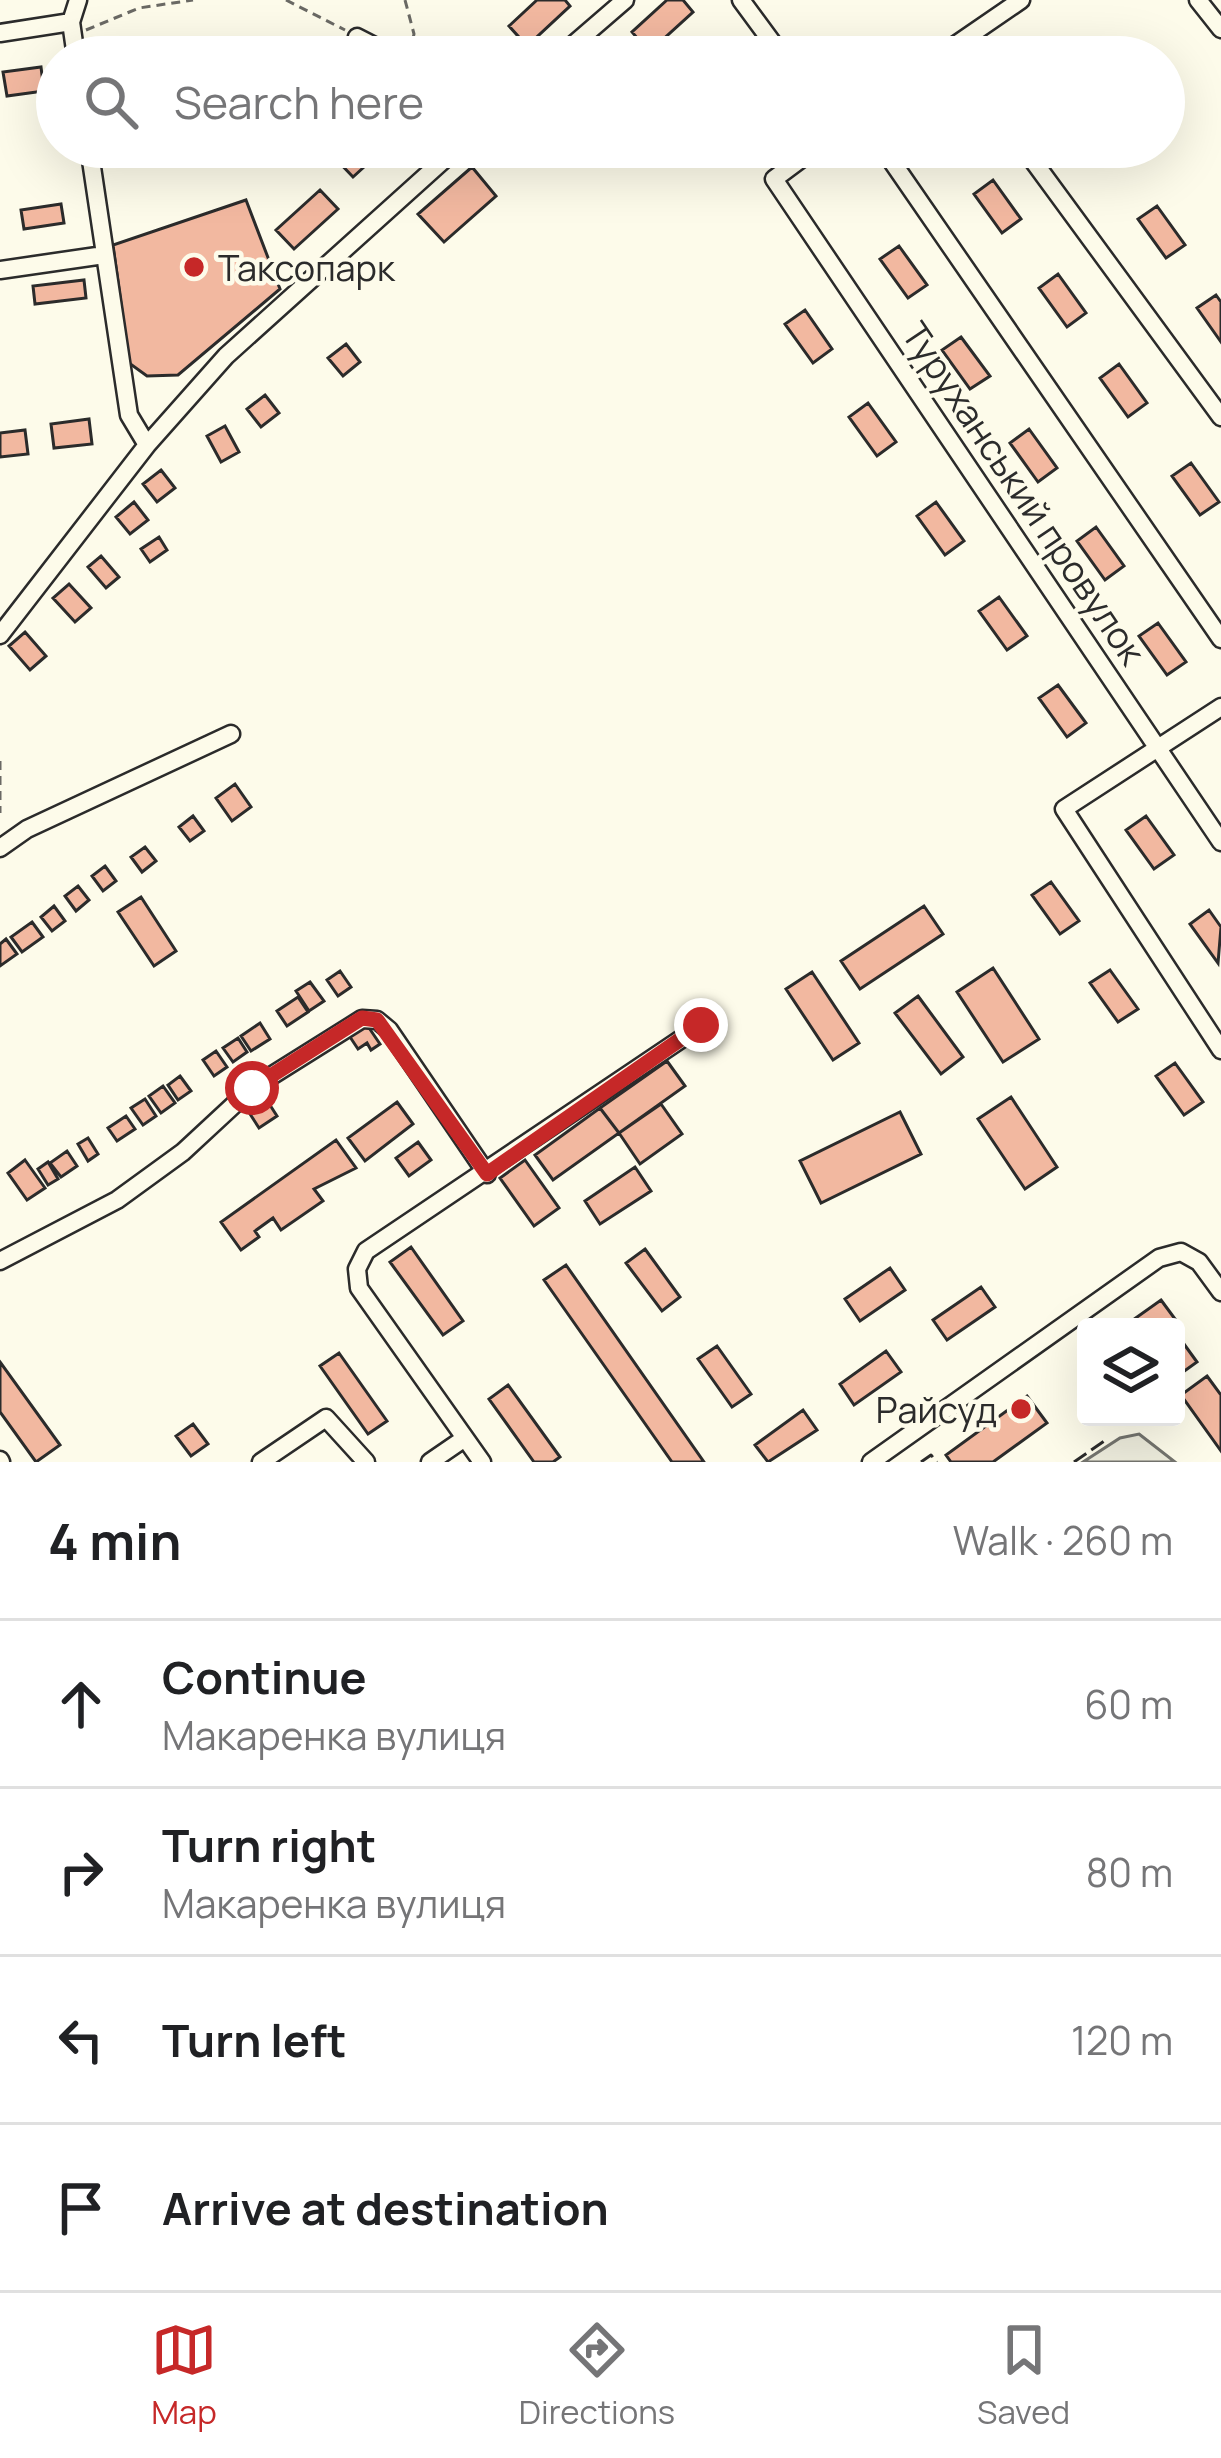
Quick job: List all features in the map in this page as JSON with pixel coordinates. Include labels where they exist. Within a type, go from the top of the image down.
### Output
[{"type":"street","points":[[73,36],[78,0]]},
{"type":"street","points":[[583,36],[625,0]]},
{"type":"street","points":[[741,0],[768,36]]},
{"type":"street","points":[[973,36],[1021,0]]},
{"type":"street","points":[[1198,0],[1221,29]]},
{"type":"street","points":[[0,33],[72,30]]},
{"type":"street","points":[[92,168],[129,415],[147,445]]},
{"type":"street","points":[[0,635],[147,445],[226,356],[435,168]]},
{"type":"street","name":"Туруханський провулок","points":[[788,168],[774,178],[1221,842]]},
{"type":"street","points":[[896,168],[1221,639]]},
{"type":"street","points":[[1038,168],[1221,416]]},
{"type":"street","points":[[0,270],[104,255]]},
{"type":"street","points":[[1221,707],[1064,809],[1221,1050]]},
{"type":"street","points":[[0,848],[27,829],[231,734]]},
{"type":"street","points":[[0,1261],[116,1200],[183,1152],[252,1088],[362,1018],[377,1020],[389,1030],[487,1174]]},
{"type":"street","points":[[482,1462],[359,1288],[357,1269],[366,1251],[487,1174],[701,1025]]},
{"type":"street","points":[[871,1462],[1159,1258],[1181,1252],[1198,1262],[1221,1292]]},
{"type":"street","points":[[261,1462],[326,1418],[366,1462]]},
{"type":"street","points":[[430,1462],[465,1438]]},
{"type":"path","points":[[72,30],[139,8],[194,0]]},
{"type":"path","points":[[286,0],[356,36]]},
{"type":"path","points":[[406,0],[414,36]]},
{"type":"path","points":[[0,761],[0,813]]},
{"type":"shaded area","points":[[1139,1434],[1175,1462],[1083,1462],[1120,1438]]},
{"type":"building","points":[[537,0],[565,0],[570,6],[538,36],[518,36],[509,26]]},
{"type":"building","points":[[667,0],[683,0],[693,12],[667,36],[632,32]]},
{"type":"building","points":[[36,68],[36,92],[7,96],[3,72]]},
{"type":"building","points":[[471,168],[496,196],[444,242],[418,214]]},
{"type":"building","points":[[993,180],[1021,219],[1002,233],[974,194]]},
{"type":"building","points":[[320,190],[338,209],[294,249],[276,230]]},
{"type":"building","name":"Таксопарк","points":[[246,200],[280,289],[178,375],[147,376],[129,363],[113,245]]},
{"type":"building","points":[[61,204],[64,223],[24,229],[21,210]]},
{"type":"building","points":[[1157,206],[1185,245],[1166,258],[1138,219]]},
{"type":"building","points":[[899,246],[927,285],[908,298],[880,259]]},
{"type":"building","points":[[1058,274],[1086,313],[1067,327],[1039,288]]},
{"type":"building","points":[[84,280],[86,298],[35,304],[33,286]]},
{"type":"building","points":[[1216,295],[1221,302],[1221,342],[1197,308]]},
{"type":"building","points":[[805,310],[832,349],[813,363],[785,324]]},
{"type":"building","points":[[961,337],[990,376],[970,389],[942,350]]},
{"type":"building","points":[[346,344],[360,362],[343,376],[328,358]]},
{"type":"building","points":[[1119,364],[1147,403],[1128,417],[1100,378]]},
{"type":"building","points":[[265,395],[279,413],[261,427],[247,409]]},
{"type":"building","points":[[868,403],[896,442],[877,456],[849,417]]},
{"type":"building","points":[[89,419],[92,444],[54,448],[51,424]]},
{"type":"building","points":[[225,426],[239,452],[221,462],[207,436]]},
{"type":"building","points":[[1029,429],[1057,468],[1038,482],[1010,443]]},
{"type":"building","points":[[25,430],[28,454],[0,457],[0,433]]},
{"type":"building","points":[[1191,463],[1219,502],[1200,515],[1172,476]]},
{"type":"building","points":[[161,470],[175,488],[157,502],[143,484]]},
{"type":"building","points":[[134,502],[148,520],[130,534],[116,517]]},
{"type":"building","points":[[936,502],[964,541],[945,555],[917,516]]},
{"type":"building","points":[[1096,527],[1124,566],[1105,580],[1077,541]]},
{"type":"building","points":[[159,537],[167,550],[150,562],[141,549]]},
{"type":"building","points":[[101,556],[119,577],[106,588],[88,567]]},
{"type":"building","points":[[69,584],[91,608],[75,622],[53,598]]},
{"type":"building","points":[[999,597],[1027,636],[1007,650],[979,611]]},
{"type":"building","points":[[1158,623],[1186,662],[1167,675],[1139,636]]},
{"type":"building","points":[[25,632],[46,656],[30,670],[9,646]]},
{"type":"building","points":[[1058,685],[1086,723],[1067,737],[1039,698]]},
{"type":"building","points":[[235,784],[251,807],[232,821],[216,798]]},
{"type":"building","points":[[193,816],[204,831],[190,841],[179,827]]},
{"type":"building","points":[[1146,816],[1174,855],[1154,869],[1126,830]]},
{"type":"building","points":[[145,847],[156,861],[142,872],[131,857]]},
{"type":"building","points":[[105,866],[116,881],[103,891],[92,876]]},
{"type":"building","points":[[1051,882],[1079,921],[1060,934],[1032,895]]},
{"type":"building","points":[[78,886],[89,900],[76,911],[65,896]]},
{"type":"building","points":[[141,897],[176,951],[154,966],[118,912]]},
{"type":"building","points":[[54,906],[65,921],[52,931],[41,917]]},
{"type":"building","points":[[924,906],[943,934],[860,989],[841,961]]},
{"type":"building","points":[[1209,910],[1221,927],[1218,963],[1190,924]]},
{"type":"building","points":[[32,922],[43,937],[22,952],[11,937]]},
{"type":"building","points":[[6,939],[17,954],[0,966],[0,944]]},
{"type":"building","points":[[993,968],[1039,1039],[1003,1062],[957,992]]},
{"type":"building","points":[[1110,970],[1138,1009],[1118,1022],[1090,983]]},
{"type":"building","points":[[340,971],[351,987],[338,996],[327,980]]},
{"type":"building","points":[[812,972],[859,1043],[833,1060],[786,989]]},
{"type":"building","points":[[310,982],[324,1001],[309,1011],[296,991]]},
{"type":"building","points":[[918,996],[963,1057],[941,1074],[895,1013]]},
{"type":"building","points":[[298,997],[308,1012],[287,1026],[277,1011]]},
{"type":"building","points":[[365,1022],[380,1044],[371,1050],[367,1043],[358,1049],[348,1034]]},
{"type":"building","points":[[260,1023],[270,1039],[251,1051],[241,1036]]},
{"type":"building","points":[[238,1038],[247,1052],[233,1062],[223,1048]]},
{"type":"building","points":[[216,1051],[227,1067],[214,1076],[203,1060]]},
{"type":"building","points":[[667,1061],[685,1086],[619,1133],[600,1108]]},
{"type":"building","points":[[1175,1063],[1203,1102],[1184,1115],[1156,1076]]},
{"type":"building","points":[[180,1076],[191,1091],[178,1100],[168,1085]]},
{"type":"building","points":[[163,1086],[175,1103],[161,1113],[149,1096]]},
{"type":"building","points":[[1011,1097],[1057,1167],[1025,1189],[978,1119]]},
{"type":"building","points":[[145,1099],[156,1116],[143,1125],[131,1108]]},
{"type":"building","points":[[268,1102],[277,1116],[259,1128],[250,1114]]},
{"type":"building","points":[[397,1102],[413,1124],[365,1161],[348,1138]]},
{"type":"building","points":[[661,1104],[682,1134],[640,1164],[619,1133]]},
{"type":"building","points":[[600,1108],[619,1133],[553,1180],[535,1155]]},
{"type":"building","points":[[900,1112],[921,1154],[821,1203],[800,1161]]},
{"type":"building","points":[[126,1116],[135,1129],[117,1141],[108,1128]]},
{"type":"building","points":[[88,1138],[98,1154],[88,1161],[78,1144]]},
{"type":"building","points":[[336,1140],[356,1168],[314,1189],[323,1201],[281,1230],[273,1218],[241,1250],[221,1222]]},
{"type":"building","points":[[418,1142],[431,1160],[409,1176],[396,1158]]},
{"type":"building","points":[[67,1151],[77,1166],[61,1177],[50,1163]]},
{"type":"building","points":[[25,1160],[45,1188],[27,1200],[8,1173]]},
{"type":"building","points":[[525,1160],[559,1208],[534,1226],[500,1178]]},
{"type":"building","points":[[48,1162],[58,1179],[48,1185],[38,1169]]},
{"type":"building","points":[[635,1167],[651,1191],[600,1224],[585,1201]]},
{"type":"building","points":[[411,1247],[463,1321],[443,1335],[390,1262]]},
{"type":"building","points":[[645,1249],[680,1297],[662,1311],[626,1263]]},
{"type":"building","points":[[566,1265],[704,1462],[672,1462],[544,1280]]},
{"type":"building","points":[[890,1268],[905,1290],[860,1321],[845,1299]]},
{"type":"building","points":[[981,1287],[995,1307],[947,1340],[933,1320]]},
{"type":"building","points":[[1161,1300],[1174,1318],[1136,1318]]},
{"type":"building","points":[[1185,1345],[1197,1362],[1185,1371]]},
{"type":"building","points":[[717,1346],[751,1394],[732,1407],[698,1359]]},
{"type":"building","points":[[886,1351],[901,1372],[854,1405],[840,1384]]},
{"type":"building","points":[[339,1353],[387,1421],[368,1434],[320,1366]]},
{"type":"building","points":[[0,1362],[60,1445],[36,1462],[0,1412]]},
{"type":"building","points":[[1207,1376],[1221,1395],[1221,1451],[1185,1401],[1185,1392]]},
{"type":"building","points":[[508,1385],[560,1457],[553,1462],[534,1462],[489,1399]]},
{"type":"building","points":[[1027,1396],[1047,1423],[993,1462],[951,1462],[946,1455]]},
{"type":"building","points":[[803,1410],[817,1430],[768,1462],[755,1445]]},
{"type":"building","points":[[193,1424],[208,1444],[191,1456],[176,1436]]},
{"type":"fence","points":[[1074,1462],[1107,1439]]},
{"type":"fence","points":[[921,1462],[931,1455],[937,1462]]},
{"type":"place","name":"Таксопарк","points":[[194,267]]},
{"type":"place","name":"Райсуд","points":[[1021,1409]]},
{"type":"route","points":[[252,1088],[362,1018],[377,1020],[389,1030],[487,1174],[701,1025]]}]
